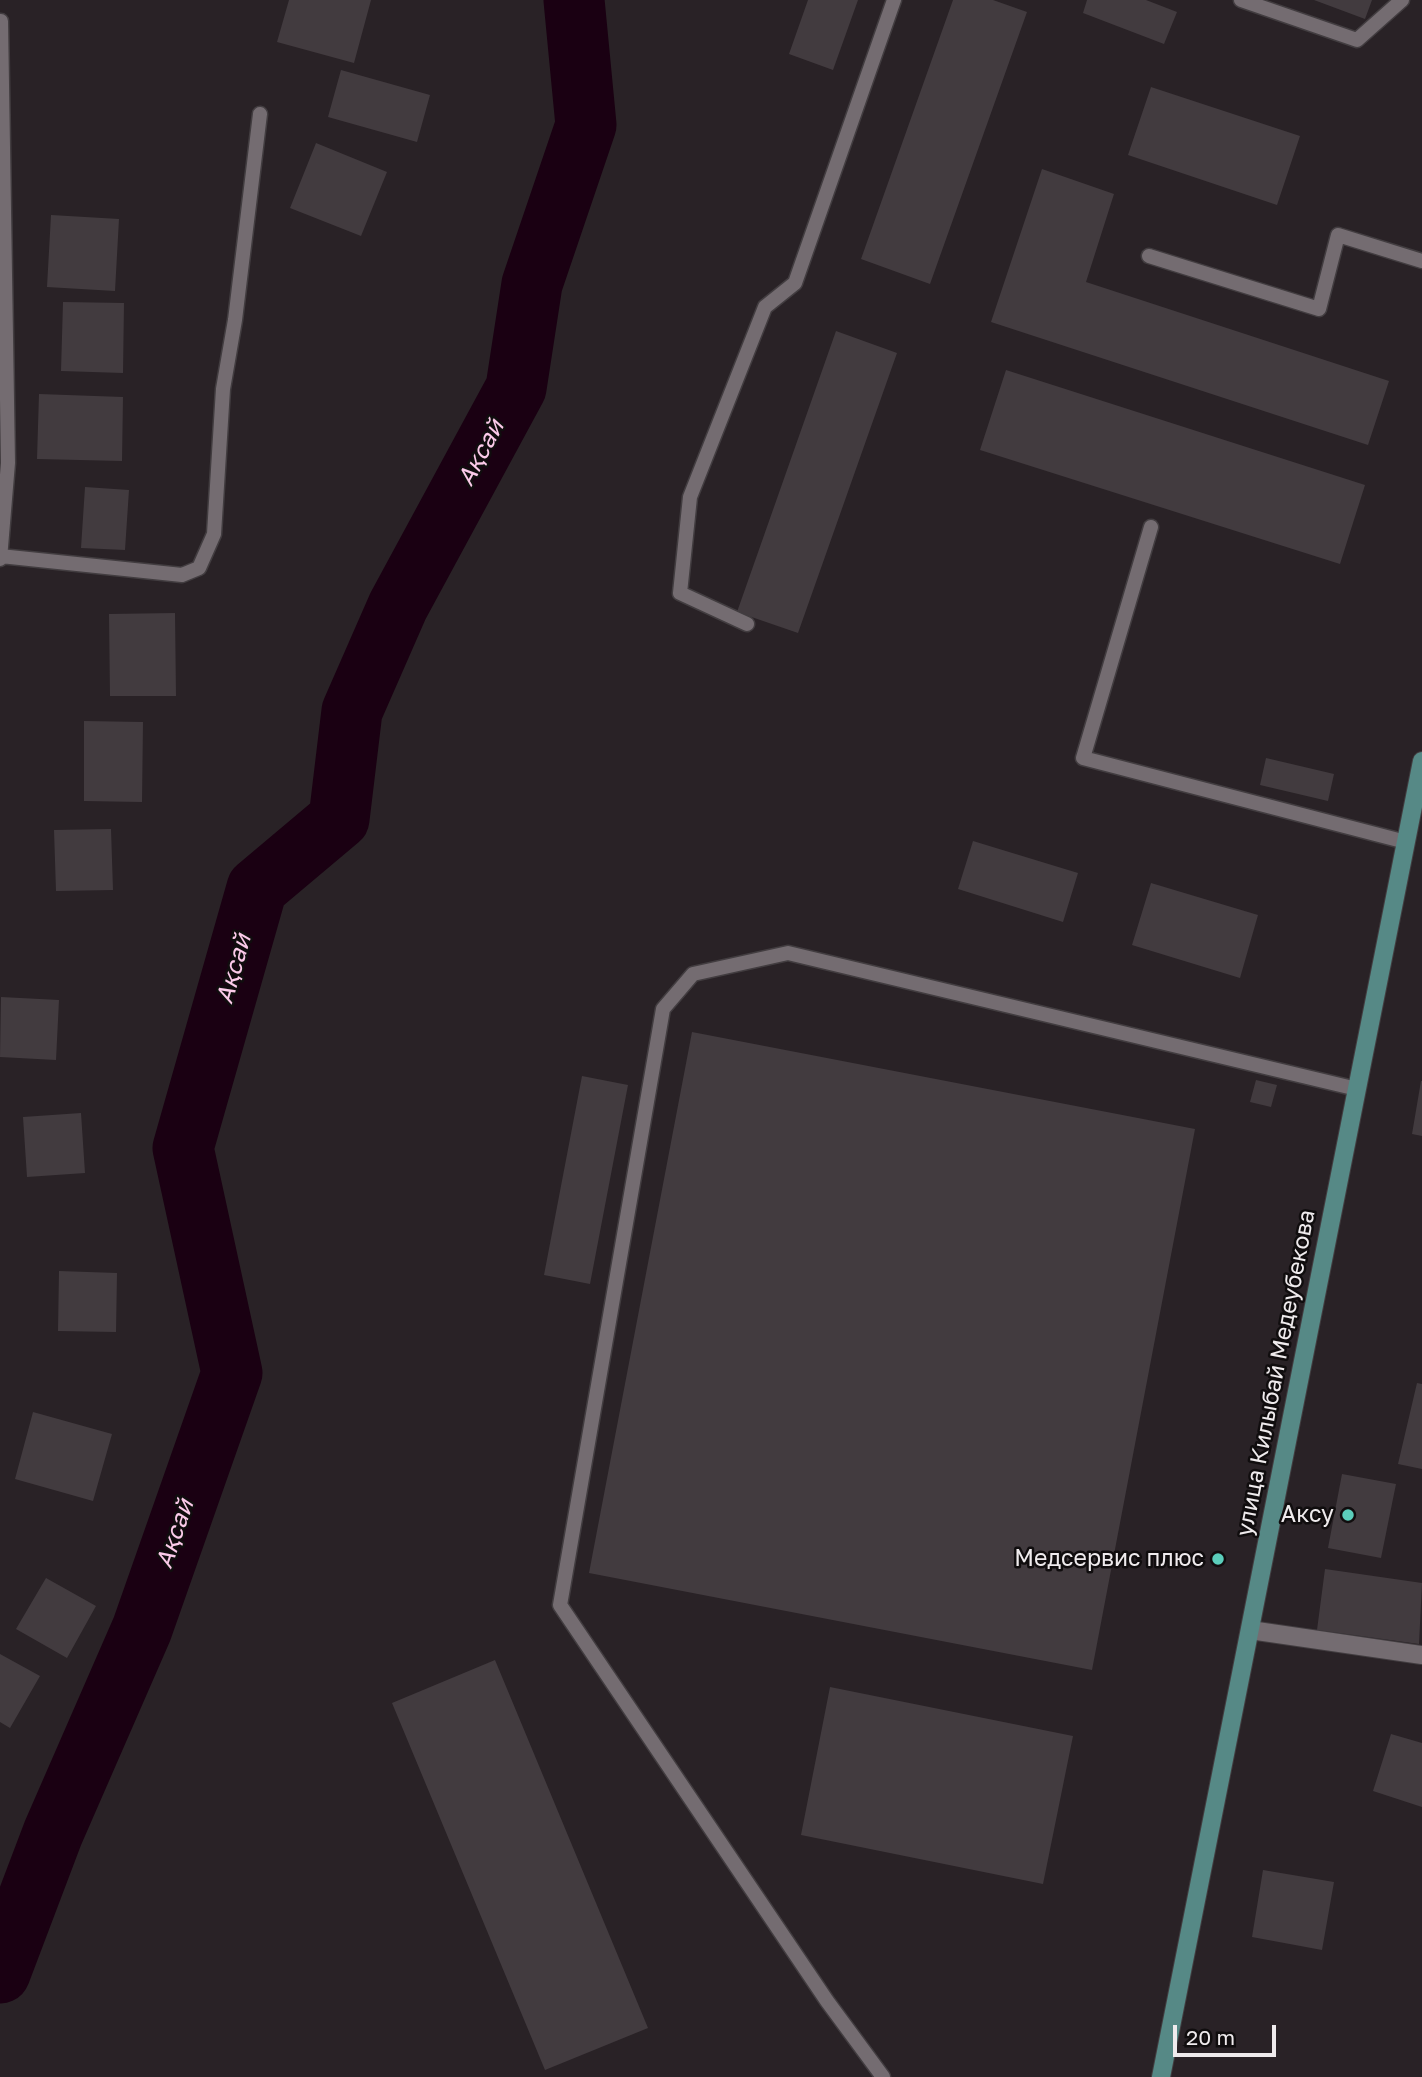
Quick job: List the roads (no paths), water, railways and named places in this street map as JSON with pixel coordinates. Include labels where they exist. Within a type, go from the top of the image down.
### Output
[{"type":"main road","name":"улица Килыбай Медеубекова","points":[[1161,2077],[1422,761]]},
{"type":"street","points":[[1250,1630],[1422,1655]]},
{"type":"lane","points":[[747,624],[680,593],[690,497],[765,307],[796,283],[894,0]]},
{"type":"lane","points":[[1241,0],[1357,40],[1402,0]]},
{"type":"lane","points":[[1,21],[8,463],[0,558],[182,575],[199,568],[214,534],[223,389],[235,320],[260,114]]},
{"type":"lane","points":[[1149,256],[1318,309],[1338,235],[1422,261]]},
{"type":"lane","points":[[1150,527],[1083,758],[1406,842]]},
{"type":"lane","points":[[883,2077],[827,2001],[560,1605],[663,1009],[693,974],[788,953],[1357,1089]]},
{"type":"waterway","name":"Ақсай","points":[[0,1973],[53,1833],[142,1629],[232,1373],[183,1148],[257,888],[339,819],[352,711],[398,606],[516,388],[532,284],[586,125],[574,0]]},
{"type":"place","name":"Аксу","points":[[1348,1515]]},
{"type":"place","name":"Медсервис плюс","points":[[1218,1559]]}]
